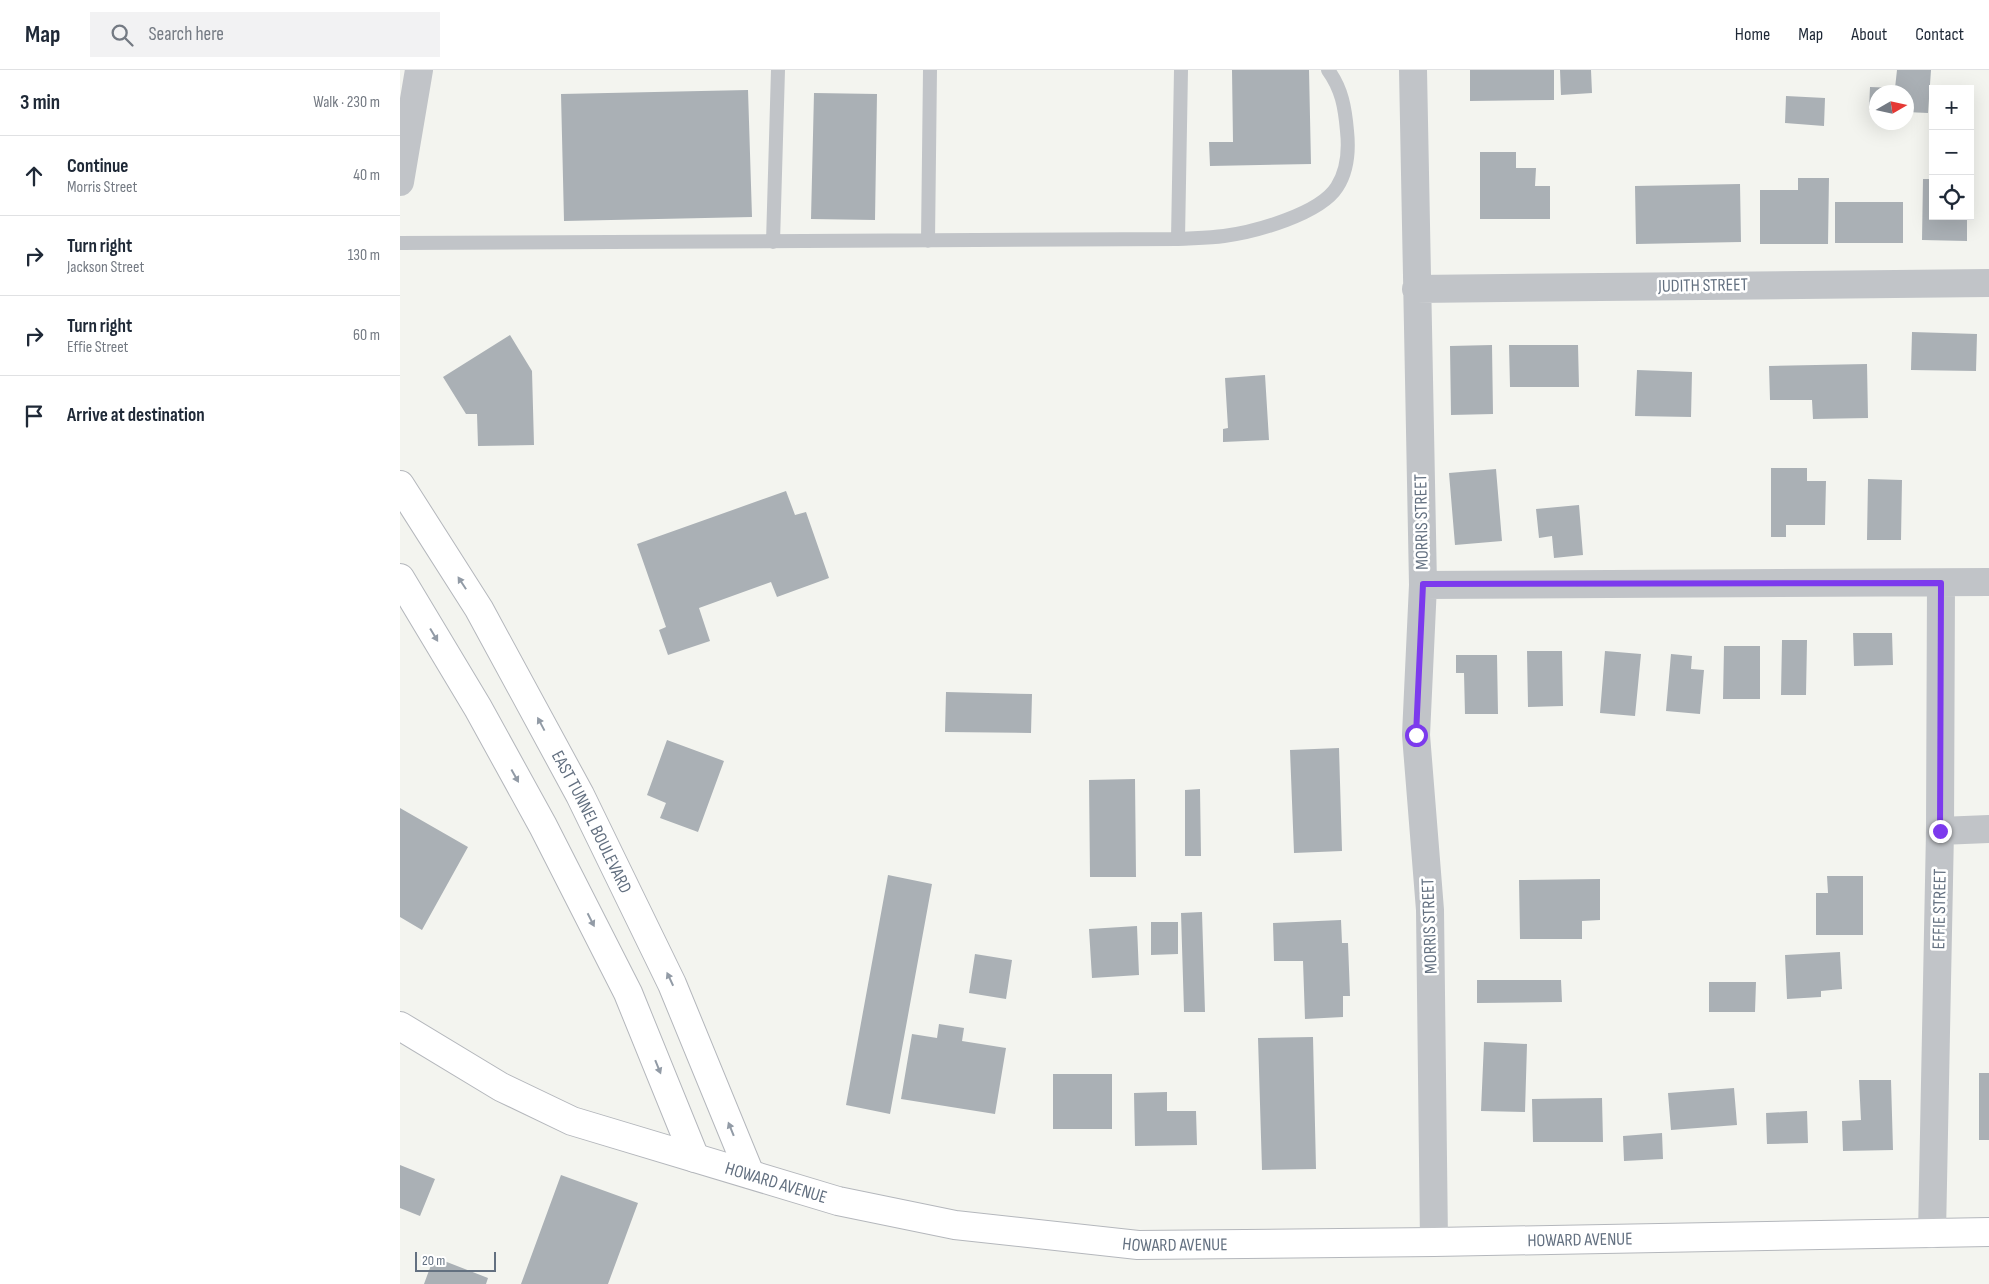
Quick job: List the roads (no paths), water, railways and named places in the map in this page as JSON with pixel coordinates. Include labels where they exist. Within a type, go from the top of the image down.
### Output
[{"type":"main road","name":"EAST TUNNEL BOULEVARD","points":[[400,485],[479,609],[580,795],[672,984],[750,1174]]},
{"type":"main road","points":[[400,578],[478,708],[543,826],[628,993],[695,1158]]},
{"type":"main road","name":"HOWARD AVENUE","points":[[400,1026],[501,1087],[572,1122],[838,1201],[955,1225],[1138,1245],[1434,1242],[1989,1232]]},
{"type":"street","points":[[401,175],[420,70]]},
{"type":"street","name":"MORRIS STREET","points":[[1413,70],[1423,584],[1416,735],[1430,910],[1434,1242]]},
{"type":"street","name":"JUDITH STREET","points":[[1416,289],[1989,283]]},
{"type":"street","points":[[1423,584],[1989,582]]},
{"type":"street","name":"EFFIE STREET","points":[[1932,1234],[1940,831],[1941,583]]},
{"type":"street","points":[[1940,831],[1989,829]]},
{"type":"lane","points":[[773,242],[778,70]]},
{"type":"lane","points":[[928,241],[930,70]]},
{"type":"lane","points":[[1178,240],[1181,70]]},
{"type":"lane","points":[[400,243],[1178,240],[1226,236],[1300,214],[1328,198],[1337,187],[1346,168],[1348,140],[1344,102],[1334,78],[1328,70]]}]
